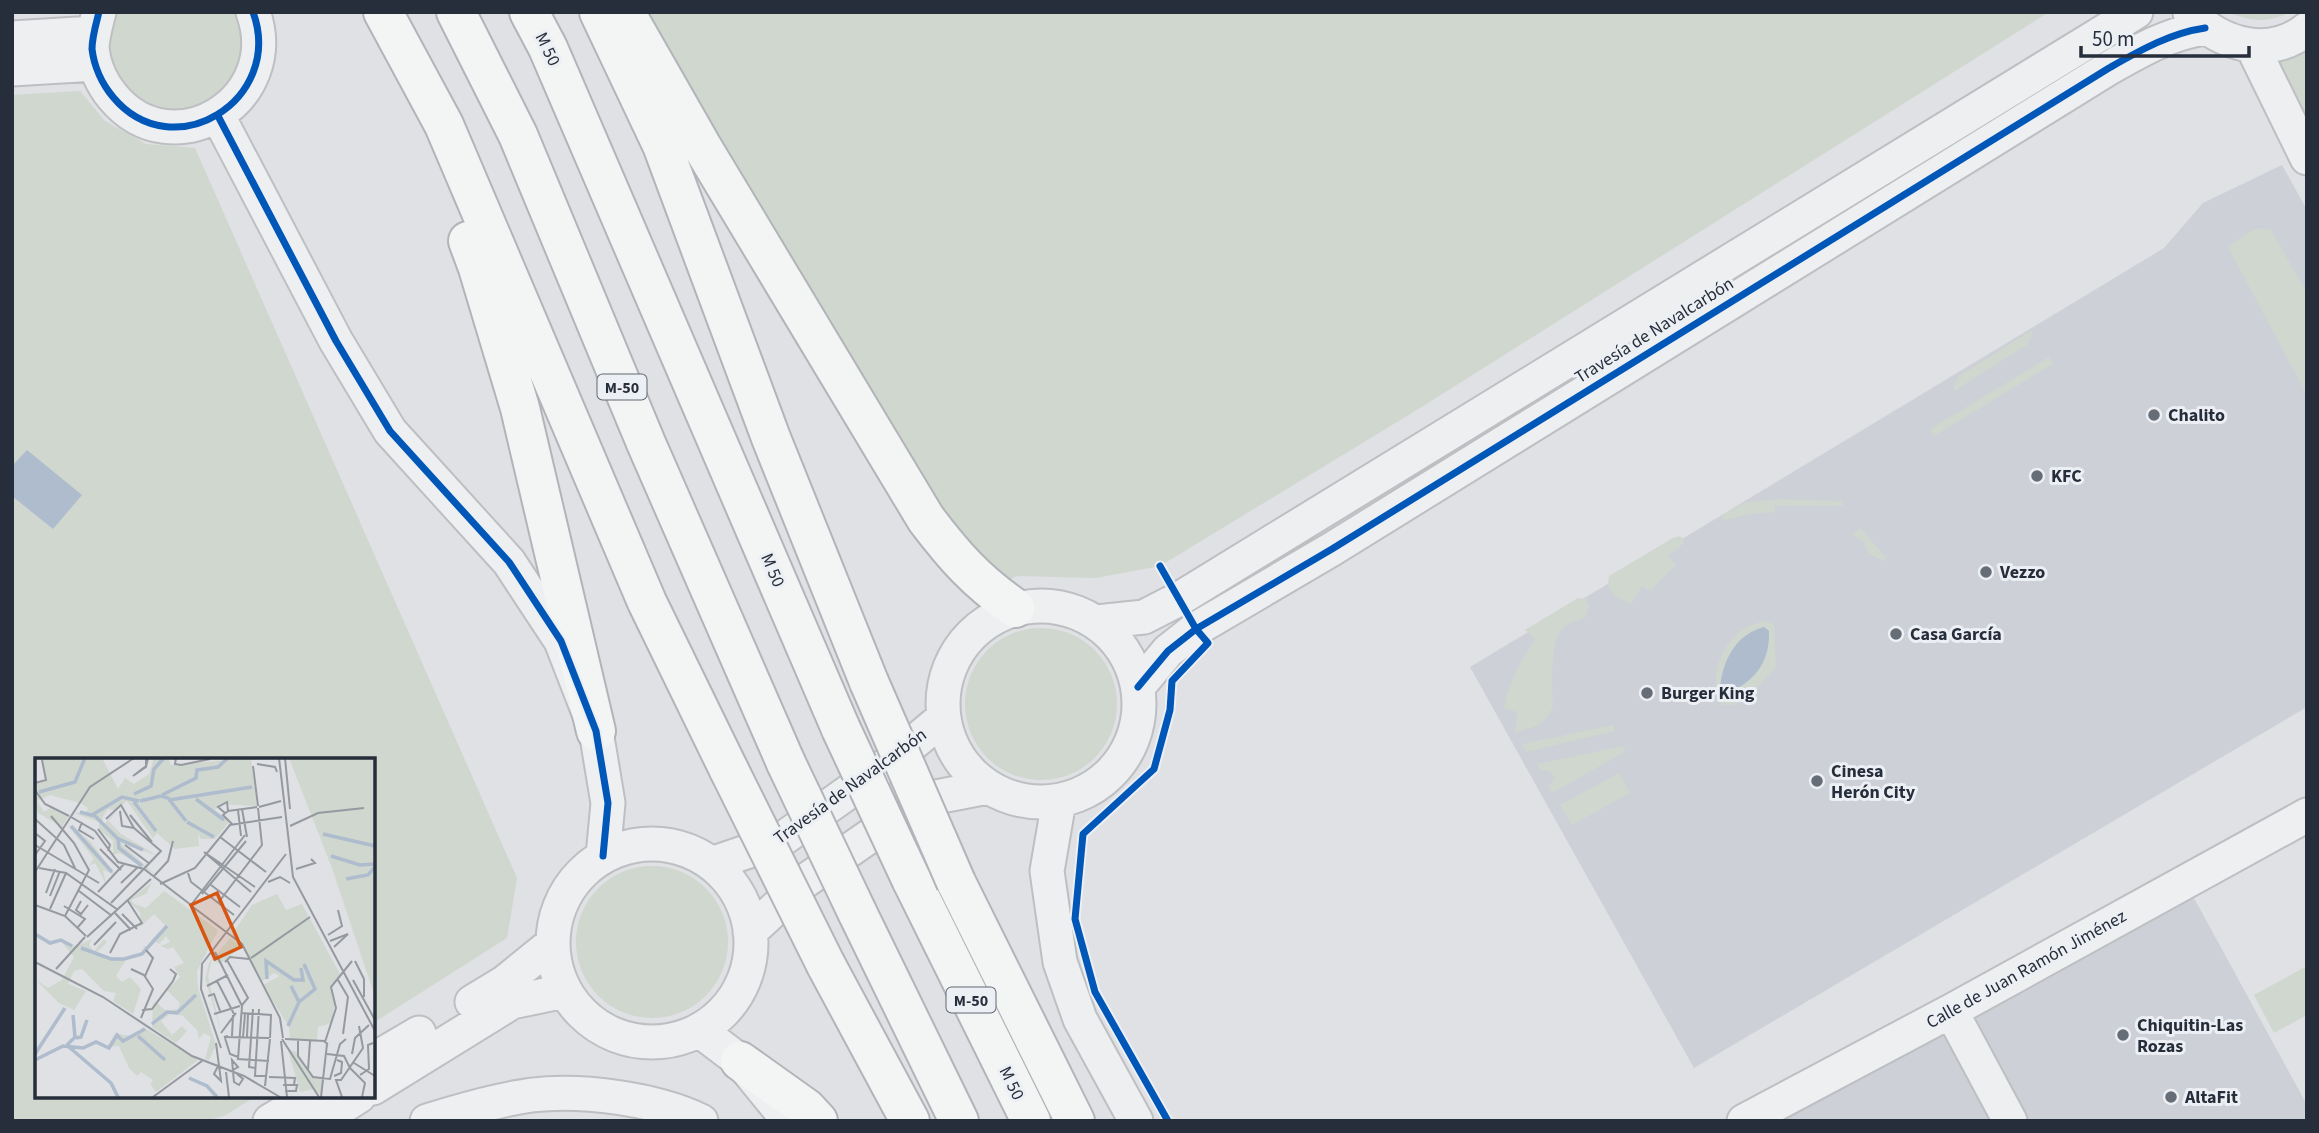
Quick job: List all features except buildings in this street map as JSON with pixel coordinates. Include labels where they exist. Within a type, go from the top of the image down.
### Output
[{"type":"highway","points":[[365,12],[424,130],[478,268],[520,408],[596,731]]},
{"type":"highway","points":[[383,12],[444,125],[648,602],[826,965],[910,1121]]},
{"type":"highway","name":"M-50","points":[[456,12],[518,135],[646,443],[786,763],[959,1121]]},
{"type":"highway","name":"M 50","points":[[529,12],[548,47],[841,729],[911,879],[1031,1121]]},
{"type":"highway","points":[[599,12],[662,145],[771,438],[869,682],[956,882],[1075,1121]]},
{"type":"highway","points":[[625,12],[701,145],[926,519],[963,566],[988,590],[1015,608]]},
{"type":"highway","points":[[740,1061],[806,1108],[818,1121]]},
{"type":"street","points":[[96,36],[104,87],[121,107],[143,121],[168,127],[193,125],[218,116],[238,100],[252,78],[260,53],[258,27],[253,12]]},
{"type":"street","name":"Travesía de Navalcarbón","points":[[1097,622],[1144,617],[1179,598],[2136,12]]},
{"type":"street","name":"Travesía de Navalcarbón","points":[[1138,687],[1168,652],[1196,629],[1332,549],[2109,68],[2186,31],[2197,20],[2235,43],[2252,46]]},
{"type":"street","points":[[2307,29],[2277,43],[2252,46],[2307,158]]},
{"type":"street","points":[[12,38],[96,36]]},
{"type":"street","points":[[12,69],[96,36]]},
{"type":"street","points":[[218,116],[335,341],[390,431],[509,562],[561,641],[596,731],[608,803],[603,856]]},
{"type":"street","name":"Travesía de Navalcarbón","points":[[1057,606],[1078,612],[1097,622],[1116,640],[1130,662],[1138,687],[1138,718],[1129,747],[1118,764],[1112,772],[1088,790],[1059,801],[1034,802],[1010,798],[988,787],[971,774],[958,758],[948,739],[943,718],[945,683],[958,650],[974,631],[1015,608],[1057,606]]},
{"type":"street","name":"Travesía de Navalcarbón","points":[[714,863],[781,840],[892,761],[943,718]]},
{"type":"street","points":[[750,932],[805,881],[909,809],[936,797],[988,787]]},
{"type":"street","points":[[1059,801],[1047,872],[1060,962],[1080,1019],[1136,1121]]},
{"type":"street","name":"Calle de Juan Ramón Jiménez","points":[[1744,1121],[1951,1011],[2307,815]]},
{"type":"street","points":[[652,843],[677,846],[714,863],[738,893],[750,932],[751,952],[743,984],[724,1010],[699,1030],[670,1041],[638,1042],[609,1033],[583,1015],[565,991],[554,960],[552,944],[556,918],[566,893],[582,872],[603,856],[627,846],[652,843]]},
{"type":"street","points":[[374,1059],[505,982],[552,944]]},
{"type":"street","points":[[374,1087],[512,1002],[565,991]]},
{"type":"street","points":[[1951,1011],[2010,1121]]},
{"type":"street","points":[[699,1030],[740,1061],[789,1121]]},
{"type":"street","points":[[427,1121],[474,1106],[534,1095],[587,1095],[640,1100],[701,1121]]},
{"type":"street","points":[[270,1121],[309,1098]]},
{"type":"street","points":[[320,1121],[356,1098]]},
{"type":"shaded area","points":[[109,12],[243,12],[248,26],[236,83],[189,113],[148,109],[112,77],[103,30]]},
{"type":"shaded area","points":[[625,12],[2049,12],[1420,408],[1160,566],[1096,578],[1017,576],[988,590]]},
{"type":"shaded area","points":[[2228,12],[2290,12],[2259,20]]},
{"type":"shaded area","points":[[2307,45],[2307,123],[2274,63]]},
{"type":"shaded area","points":[[80,91],[105,121],[146,144],[195,148],[517,878],[507,938],[374,1022],[374,758],[35,758],[35,1098],[253,1098],[224,1116],[205,1121],[12,1121],[12,95]]},
{"type":"shaded area","points":[[2282,165],[2307,210],[2307,707],[1694,1068],[1470,667],[2164,248],[2203,203]]},
{"type":"shaded area","points":[[2260,228],[2271,230],[2307,293],[2307,395],[2228,247],[2249,232]]},
{"type":"shaded area","points":[[2032,330],[2027,345],[1954,391],[1959,376]]},
{"type":"shaded area","points":[[2049,357],[2053,364],[1934,436],[1930,429]]},
{"type":"shaded area","points":[[1781,499],[1843,501],[1842,506],[1775,506],[1775,512],[1725,520],[1721,518],[1723,514],[1746,502]]},
{"type":"shaded area","points":[[1860,528],[1886,557],[1884,561],[1869,554],[1862,540],[1852,535]]},
{"type":"shaded area","points":[[1680,536],[1683,544],[1668,556],[1676,565],[1650,591],[1642,586],[1631,604],[1614,596],[1608,587],[1609,576]]},
{"type":"shaded area","points":[[1578,598],[1586,599],[1589,606],[1585,618],[1567,625],[1557,637],[1552,667],[1553,706],[1547,718],[1538,725],[1515,732],[1517,712],[1504,708],[1512,681],[1535,639],[1525,630]]},
{"type":"shaded area","points":[[1764,621],[1774,624],[1776,667],[1747,699],[1734,705],[1721,705],[1717,696],[1716,677],[1725,648],[1740,631]]},
{"type":"shaded area","points":[[1041,628],[1070,634],[1095,650],[1111,675],[1117,704],[1111,733],[1095,758],[1070,774],[1041,780],[1012,774],[987,758],[971,733],[965,704],[971,675],[987,650],[1012,634]]},
{"type":"shaded area","points":[[1613,725],[1615,731],[1526,752],[1522,744]]},
{"type":"shaded area","points":[[1623,746],[1623,753],[1552,793],[1548,786],[1554,777],[1550,771],[1540,770],[1537,764]]},
{"type":"shaded area","points":[[1619,773],[1630,793],[1572,825],[1560,805]]},
{"type":"shaded area","points":[[652,866],[681,872],[706,888],[722,913],[728,942],[722,971],[706,996],[681,1012],[652,1018],[623,1012],[598,996],[582,971],[576,942],[582,913],[598,888],[623,872]]},
{"type":"shaded area","points":[[2189,889],[2307,1105],[2307,1121],[1763,1121]]},
{"type":"shaded area","points":[[2307,966],[2307,1015],[2274,1033],[2254,995]]},
{"type":"water","points":[[27,450],[82,495],[53,529],[12,496],[12,466]]},
{"type":"water","points":[[1764,627],[1769,631],[1769,642],[1759,669],[1738,688],[1728,693],[1720,689],[1724,668],[1732,650],[1746,636]]},
{"type":"cycle path","points":[[99,12],[92,49],[105,86],[113,97],[138,118],[165,126],[192,125],[218,115],[239,97],[253,73],[259,44],[253,12]]},
{"type":"cycle path","points":[[1138,687],[1168,651],[1196,629],[1332,549],[2109,68],[2167,38],[2205,28]]},
{"type":"cycle path","points":[[218,116],[336,341],[390,431],[509,562],[561,641],[596,731],[608,803],[603,856]]},
{"type":"cycle path","points":[[1160,566],[1196,629],[1208,643],[1172,681],[1170,710],[1154,769],[1083,834],[1075,919],[1095,992],[1168,1121]]},
{"type":"place","name":"Chalito","points":[[2154,415]]},
{"type":"place","name":"KFC","points":[[2037,476]]},
{"type":"place","name":"Vezzo","points":[[1986,572]]},
{"type":"place","name":"Casa García","points":[[1896,634]]},
{"type":"place","name":"Burger King","points":[[1647,693]]},
{"type":"place","name":"Cinesa Herón City","points":[[1817,781]]},
{"type":"place","name":"Chiquitin-Las Rozas","points":[[2123,1035]]},
{"type":"place","name":"AltaFit","points":[[2171,1097]]}]
